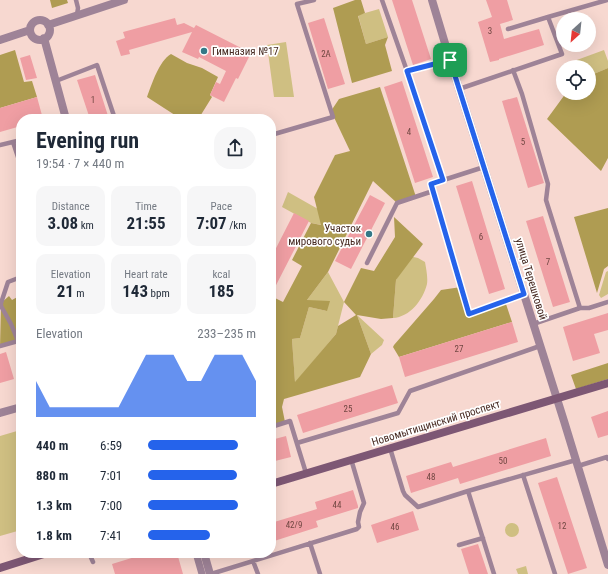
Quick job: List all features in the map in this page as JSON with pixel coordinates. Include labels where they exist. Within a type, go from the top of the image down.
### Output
[{"type":"main road","name":"Новомытищинский проспект","points":[[276,482],[608,383]]},
{"type":"main road","points":[[0,568],[31,558]]},
{"type":"street","points":[[48,25],[124,0]]},
{"type":"street","name":"улица Терешковой","points":[[432,0],[608,565]]},
{"type":"street","points":[[34,21],[44,21],[48,25],[49,31],[47,36],[38,40],[32,36],[30,30],[34,21]]},
{"type":"street","points":[[0,40],[30,30]]},
{"type":"street","points":[[44,38],[65,114]]},
{"type":"street","points":[[0,413],[16,408]]},
{"type":"street","points":[[197,558],[202,574]]},
{"type":"street","points":[[206,558],[211,574]]},
{"type":"lane","points":[[76,0],[78,8],[77,15]]},
{"type":"lane","points":[[276,134],[334,117],[297,4],[314,0]]},
{"type":"lane","points":[[382,0],[443,180]]},
{"type":"lane","points":[[508,29],[607,0]]},
{"type":"lane","points":[[459,89],[562,54],[548,17]]},
{"type":"lane","points":[[407,71],[450,60]]},
{"type":"lane","points":[[56,81],[97,65],[113,114]]},
{"type":"lane","points":[[513,70],[522,94],[548,184],[546,200],[580,308]]},
{"type":"lane","points":[[0,145],[16,141]]},
{"type":"lane","points":[[13,142],[16,151]]},
{"type":"lane","points":[[484,167],[431,184],[469,314],[524,294]]},
{"type":"lane","points":[[367,263],[397,203],[433,191]]},
{"type":"lane","points":[[16,279],[8,282],[1,303],[1,306],[16,336]]},
{"type":"lane","points":[[533,324],[580,308],[589,308],[608,302]]},
{"type":"lane","points":[[0,346],[16,342]]},
{"type":"lane","points":[[297,442],[398,413],[410,391],[540,346]]},
{"type":"lane","points":[[276,425],[290,421],[306,473]]},
{"type":"lane","points":[[390,448],[405,495],[418,507],[523,475],[607,457],[608,459]]},
{"type":"lane","points":[[276,554],[357,529],[359,527],[358,522],[360,512],[364,503],[351,459]]},
{"type":"lane","points":[[523,475],[555,574]]},
{"type":"lane","points":[[468,491],[494,574]]},
{"type":"lane","points":[[459,545],[483,538]]},
{"type":"lane","points":[[310,543],[320,574]]},
{"type":"lane","points":[[91,558],[93,562]]},
{"type":"lane","points":[[211,574],[262,558]]},
{"type":"lane","points":[[253,561],[258,574]]},
{"type":"shaded area","points":[[50,0],[67,0],[68,3],[52,8]]},
{"type":"shaded area","points":[[355,0],[361,0],[365,13],[358,16],[366,44],[388,37],[385,45],[392,71],[352,83],[333,8]]},
{"type":"shaded area","points":[[379,9],[388,37],[366,44],[358,15]]},
{"type":"shaded area","points":[[286,42],[294,97],[274,97],[267,45]]},
{"type":"shaded area","points":[[15,50],[24,82],[32,81],[37,97],[0,108],[0,55]]},
{"type":"shaded area","points":[[604,50],[608,61],[608,68],[596,73],[596,60],[577,60]]},
{"type":"shaded area","points":[[171,54],[218,77],[210,95],[212,97],[201,114],[173,114],[147,97],[159,67]]},
{"type":"shaded area","points":[[608,68],[608,158],[601,171],[547,119],[561,100],[596,100],[596,73]]},
{"type":"shaded area","points":[[380,87],[416,197],[397,203],[373,181],[328,272],[307,300],[330,301],[327,311],[309,307],[300,338],[292,339],[295,382],[336,334],[338,326],[356,315],[344,302],[361,268],[374,271],[395,237],[394,217],[423,244],[396,280],[393,318],[381,319],[357,315],[371,354],[360,377],[284,399],[282,407],[285,422],[276,425],[276,298],[283,302],[302,266],[292,260],[311,223],[321,225],[314,197],[335,155],[350,151],[331,111],[339,99]]},
{"type":"shaded area","points":[[288,192],[318,209],[322,225],[311,223],[282,207]]},
{"type":"shaded area","points":[[608,208],[608,266],[604,269],[597,293],[574,217]]},
{"type":"shaded area","points":[[409,256],[418,258],[425,262],[427,284],[419,302],[415,307],[405,315],[393,318],[396,280]]},
{"type":"shaded area","points":[[608,271],[608,294],[601,298],[599,295],[606,272]]},
{"type":"shaded area","points":[[328,272],[344,302],[336,334],[295,383],[292,339],[300,338],[309,307],[327,311],[307,300]]},
{"type":"shaded area","points":[[461,287],[469,314],[505,301],[512,322],[399,357],[393,347],[394,345],[441,290]]},
{"type":"shaded area","points":[[9,296],[12,300],[16,298],[16,342],[0,347],[1,303]]},
{"type":"shaded area","points":[[357,315],[384,340],[382,345],[371,354]]},
{"type":"shaded area","points":[[608,363],[608,379],[576,389],[571,375]]},
{"type":"shaded area","points":[[16,431],[16,531],[0,536],[0,436]]},
{"type":"shaded area","points":[[512,523],[517,525],[519,530],[517,535],[512,537],[507,535],[505,530],[507,525]]},
{"type":"shaded area","points":[[526,566],[528,574],[518,574],[516,569]]},
{"type":"building","points":[[392,0],[412,0],[431,59],[413,65]]},
{"type":"building","points":[[486,0],[507,0],[513,20],[500,24],[504,39],[539,29],[544,45],[490,62],[478,22],[492,17]]},
{"type":"building","points":[[175,18],[177,25],[184,23],[194,28],[196,25],[251,53],[224,102],[210,95],[216,82],[220,84],[226,71],[199,57],[198,59],[182,52],[192,32],[129,50],[130,54],[121,56],[116,41],[125,38],[123,32]]},
{"type":"building","points":[[324,18],[345,84],[328,89],[308,23]]},
{"type":"building","points":[[30,55],[37,78],[26,80],[20,58]]},
{"type":"building","points":[[95,75],[107,114],[88,114],[77,80]]},
{"type":"building","points":[[402,81],[433,177],[415,183],[384,87]]},
{"type":"building","points":[[37,97],[42,114],[16,114],[16,127],[0,132],[0,108]]},
{"type":"building","points":[[517,97],[544,183],[528,188],[502,101]]},
{"type":"building","points":[[472,181],[505,289],[489,294],[456,186]]},
{"type":"building","points":[[370,195],[385,203],[351,269],[335,261]]},
{"type":"building","points":[[294,213],[309,221],[276,285],[276,248]]},
{"type":"building","points":[[543,216],[570,302],[553,307],[526,221]]},
{"type":"building","points":[[608,313],[608,330],[594,334],[600,353],[573,361],[563,327]]},
{"type":"building","points":[[512,322],[518,342],[405,377],[399,357]]},
{"type":"building","points":[[6,352],[14,379],[0,383],[0,354]]},
{"type":"building","points":[[392,385],[398,403],[303,433],[297,415]]},
{"type":"building","points":[[608,411],[608,435],[598,438],[591,417]]},
{"type":"building","points":[[286,436],[291,457],[276,461],[276,439]]},
{"type":"building","points":[[546,438],[551,456],[460,484],[458,478],[411,493],[406,476],[451,462],[453,467]]},
{"type":"building","points":[[557,477],[587,568],[568,574],[538,483]]},
{"type":"building","points":[[353,490],[358,508],[316,521],[318,527],[276,540],[276,521],[317,509],[315,502]]},
{"type":"building","points":[[413,511],[419,530],[377,543],[371,525]]},
{"type":"building","points":[[478,544],[488,574],[469,574],[461,549]]},
{"type":"building","points":[[132,558],[178,558],[183,574],[115,574],[112,564]]},
{"type":"place","name":"Гимназия №17","points":[[204,51]]},
{"type":"place","name":"Участок мирового судьи","points":[[369,234]]},
{"type":"route","points":[[450,60],[524,294],[469,314],[431,184],[443,180],[407,71],[450,60]]}]
